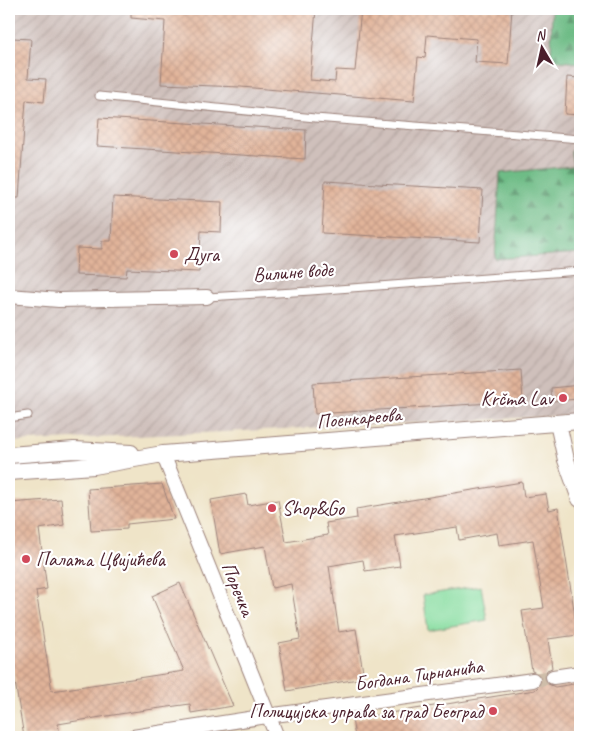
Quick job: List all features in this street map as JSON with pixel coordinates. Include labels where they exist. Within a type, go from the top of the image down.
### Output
[{"type":"street","name":"Вилине воде","points":[[9,296],[58,300],[206,297]]},
{"type":"street","name":"Поенкареова","points":[[9,472],[94,466],[163,454],[580,421]]},
{"type":"street","points":[[558,423],[566,460],[580,499]]},
{"type":"street","name":"Поенкареова","points":[[9,455],[74,450],[163,454]]},
{"type":"street","name":"Поречка","points":[[163,454],[273,715],[277,737]]},
{"type":"street","points":[[554,677],[580,673]]},
{"type":"street","name":"Богдана Тирнанића","points":[[133,737],[170,734],[273,715],[533,680]]},
{"type":"lane","points":[[98,96],[315,118],[580,139]]},
{"type":"lane","name":"Вилине воде","points":[[206,297],[580,271]]},
{"type":"lane","points":[[9,418],[28,415]]},
{"type":"shaded area","points":[[9,9],[580,9],[580,415],[9,442]]},
{"type":"green space","points":[[552,9],[580,9],[580,63],[551,60]]},
{"type":"green space","points":[[571,151],[580,151],[580,253],[495,259],[500,173],[573,166]]},
{"type":"green space","points":[[481,586],[487,620],[428,630],[423,595]]},
{"type":"building","points":[[131,9],[316,9],[310,80],[335,82],[336,70],[355,71],[361,9],[512,9],[508,64],[475,62],[477,39],[427,35],[425,58],[418,57],[414,101],[241,87],[161,84],[165,21],[131,18]]},
{"type":"building","points":[[13,38],[31,39],[28,78],[46,79],[44,102],[26,100],[19,198],[9,198],[9,76]]},
{"type":"building","points":[[567,77],[580,78],[580,115],[565,114]]},
{"type":"building","points":[[99,118],[306,130],[305,159],[97,146]]},
{"type":"building","points":[[325,181],[483,190],[480,242],[322,233]]},
{"type":"building","points":[[113,197],[222,202],[221,232],[201,231],[199,272],[127,269],[126,277],[76,275],[77,248],[102,249],[102,241],[111,241]]},
{"type":"building","points":[[521,370],[523,401],[315,414],[313,383]]},
{"type":"building","points":[[580,385],[580,399],[552,401],[551,388]]},
{"type":"building","points":[[522,482],[524,497],[546,494],[549,510],[558,508],[578,635],[548,639],[552,668],[547,670],[544,678],[546,683],[555,687],[580,683],[580,737],[355,737],[352,719],[535,690],[541,684],[540,675],[532,671],[522,611],[544,608],[533,540],[499,545],[497,533],[459,540],[457,527],[395,536],[400,566],[365,571],[363,560],[329,566],[339,632],[356,629],[364,678],[287,691],[279,643],[300,639],[291,584],[272,588],[265,546],[220,554],[211,500],[246,494],[248,505],[278,500],[286,542],[328,535],[326,523],[357,518],[356,509]]},
{"type":"building","points":[[162,484],[174,519],[127,524],[127,529],[91,531],[88,489]]},
{"type":"building","points":[[61,499],[64,525],[39,529],[47,589],[36,591],[52,691],[184,671],[152,596],[180,583],[233,706],[191,713],[190,704],[132,712],[58,724],[60,735],[24,737],[9,645],[9,503]]},
{"type":"tunnel","points":[[533,680],[553,677]]},
{"type":"place","name":"Дуга","points":[[174,254]]},
{"type":"place","name":"Krčma Lav","points":[[563,398]]},
{"type":"place","name":"Shop&Go","points":[[272,508]]},
{"type":"place","name":"Палата Цвијићева","points":[[26,559]]},
{"type":"place","name":"Полицијска управа за град Београд","points":[[493,711]]}]
